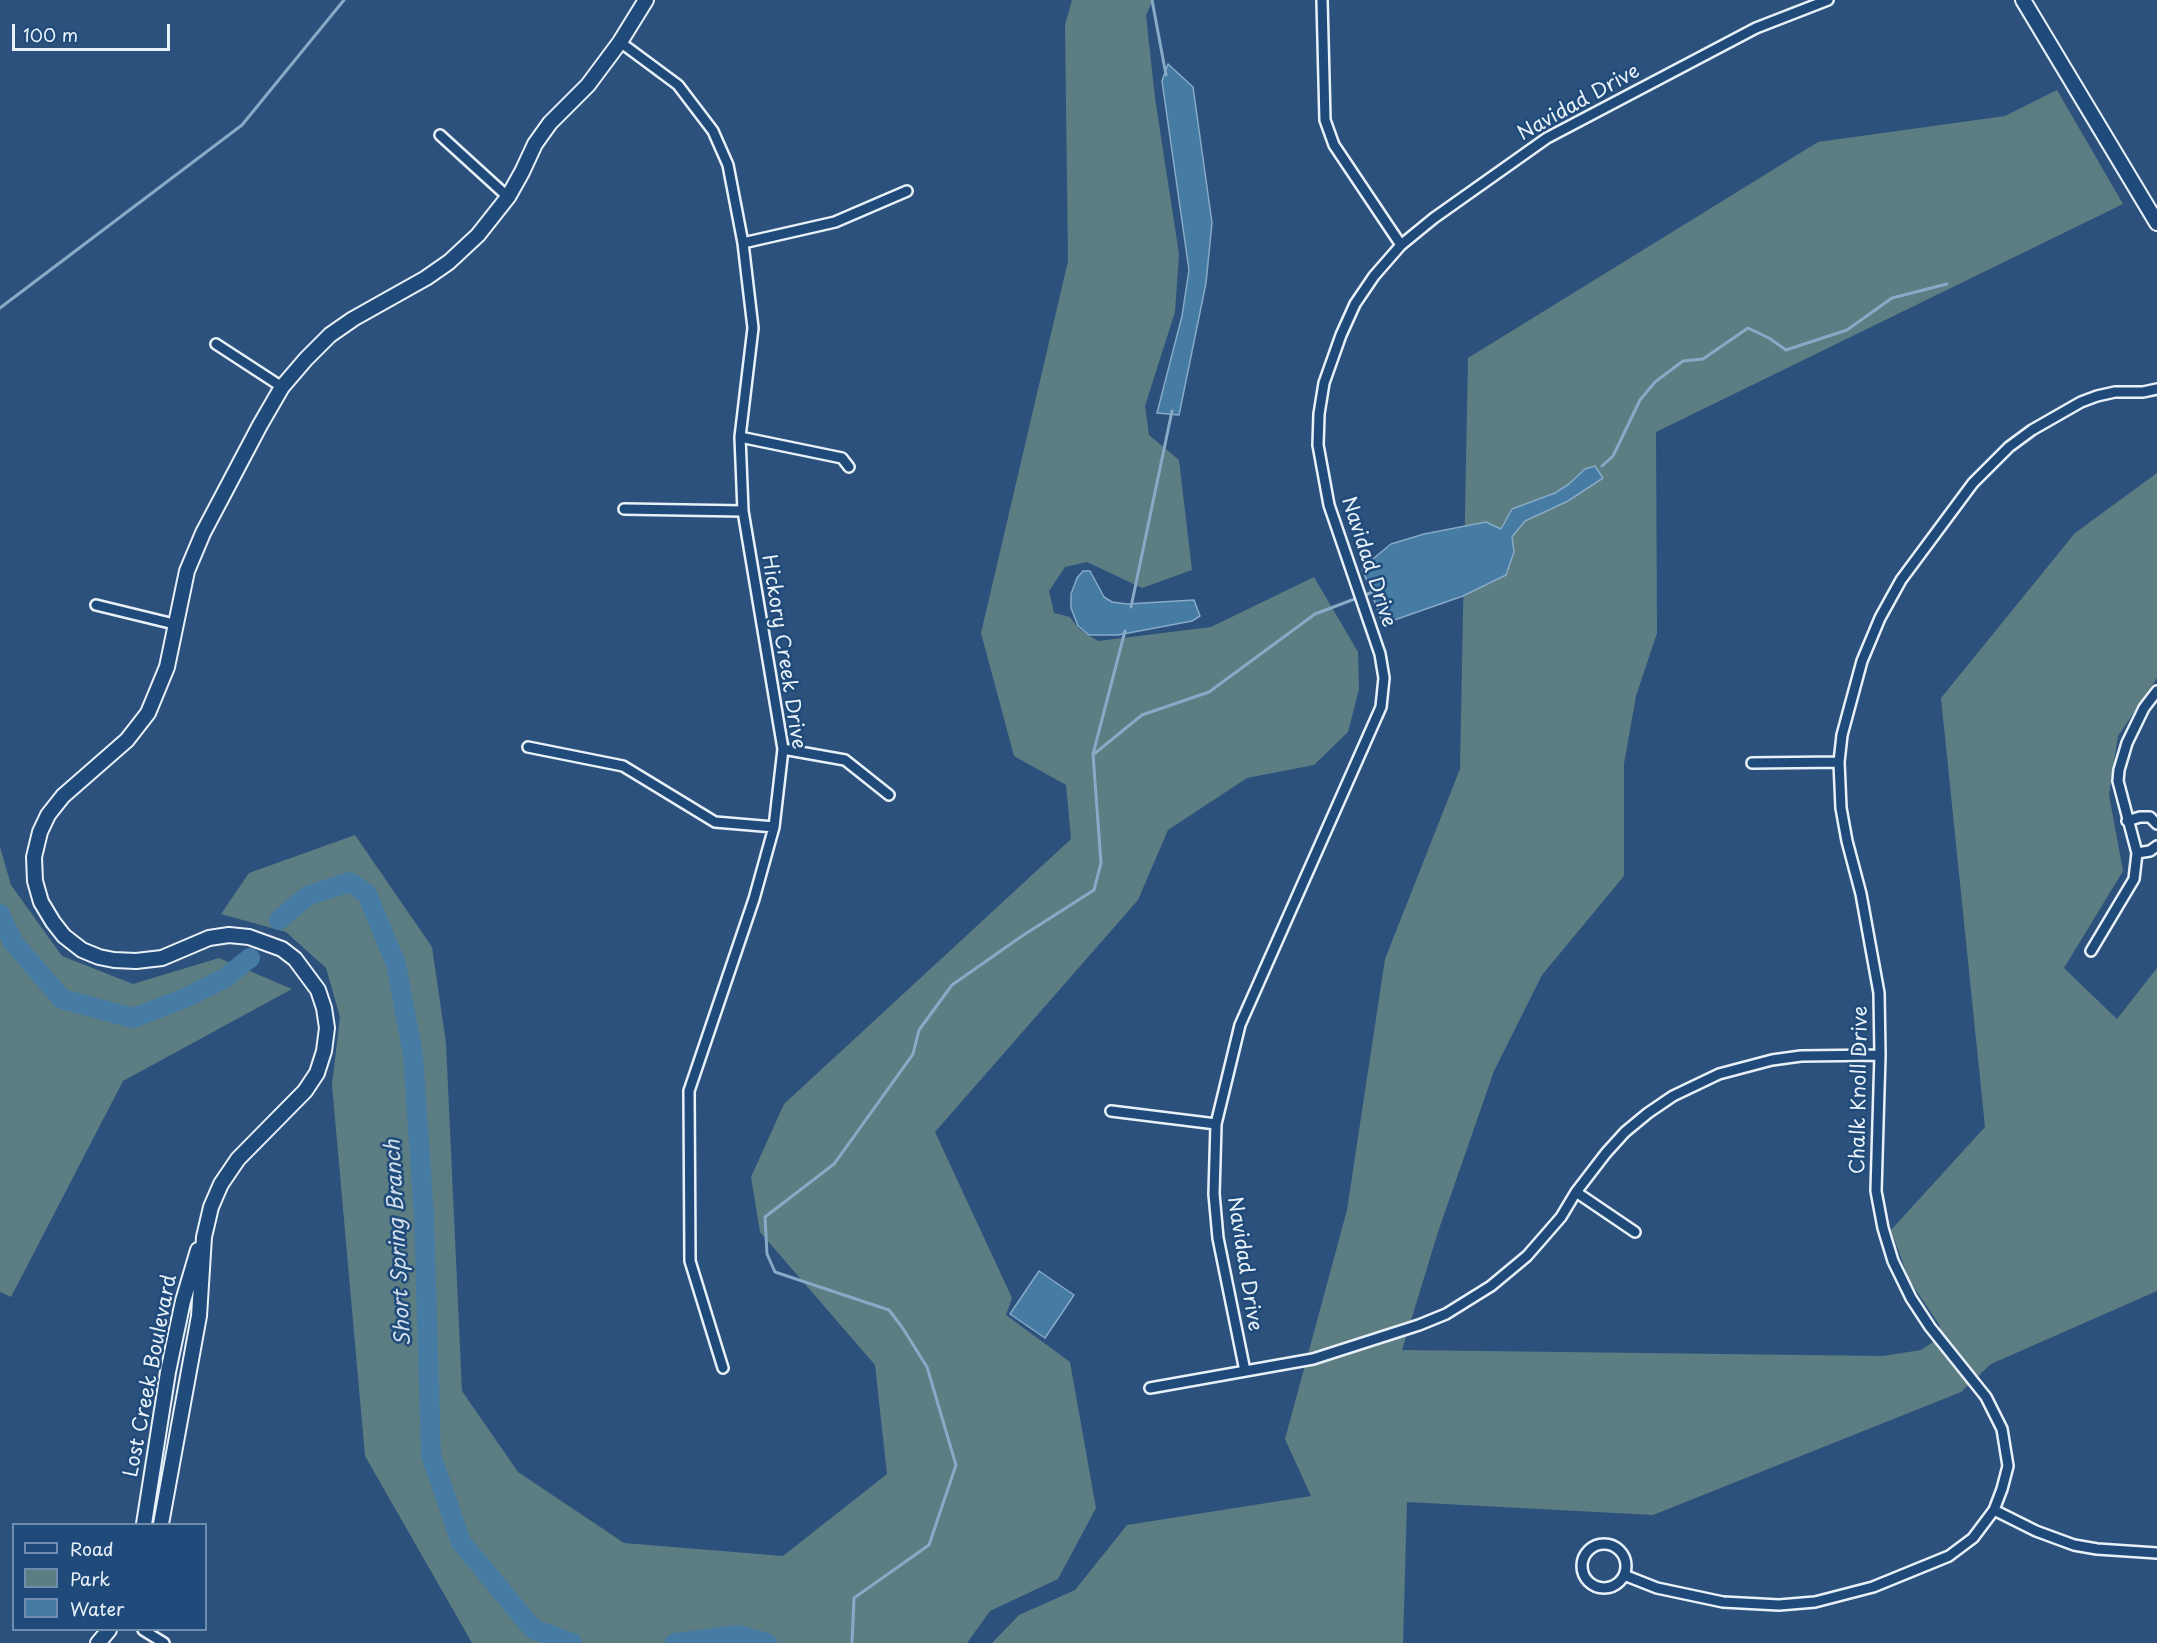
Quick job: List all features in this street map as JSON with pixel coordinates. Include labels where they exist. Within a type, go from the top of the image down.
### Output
[{"type":"street","name":"Lost Creek Boulevard","points":[[161,1523],[199,1316],[204,1237],[211,1207],[221,1184],[238,1159],[305,1091],[317,1073],[324,1051],[327,1028],[324,1008],[318,990],[295,959],[282,949],[249,937],[229,935],[208,938],[162,958],[136,962],[99,957],[82,950],[64,936],[41,902],[35,881],[34,857],[40,832],[48,815],[63,796],[127,740],[148,713],[167,667],[174,624],[187,571],[202,533],[282,387],[330,335],[353,318],[426,278],[449,262],[478,234],[508,197],[535,144],[550,123],[588,85],[620,42],[645,0]]},
{"type":"street","points":[[1322,0],[1324,120],[1334,146],[1401,245]]},
{"type":"street","name":"Navidad Drive","points":[[1245,1371],[1218,1238],[1214,1194],[1216,1124],[1240,1025],[1381,707],[1384,678],[1380,654],[1329,505],[1318,445],[1319,414],[1324,383],[1341,335],[1355,304],[1374,276],[1401,245],[1434,218],[1547,138],[1756,28],[1828,0]]},
{"type":"street","points":[[2023,0],[2157,223]]},
{"type":"street","name":"Hickory Creek Drive","points":[[620,42],[678,85],[713,131],[728,165],[743,243],[753,328],[740,437],[743,511],[783,749],[774,827],[754,899],[689,1091],[690,1261],[723,1368]]},
{"type":"street","points":[[440,135],[508,197]]},
{"type":"street","points":[[743,243],[835,222],[907,191]]},
{"type":"street","points":[[216,344],[282,387]]},
{"type":"street","name":"Chalk Knoll Drive","points":[[1624,1575],[1657,1588],[1723,1602],[1779,1605],[1815,1602],[1873,1587],[1949,1556],[1973,1538],[1994,1510],[2008,1466],[2006,1442],[2000,1423],[1986,1397],[1930,1327],[1911,1298],[1893,1261],[1883,1228],[1876,1191],[1880,1055],[1879,993],[1861,894],[1847,842],[1841,808],[1839,762],[1842,735],[1856,681],[1880,618],[1901,580],[1973,483],[2009,447],[2032,430],[2081,402],[2115,392],[2143,392],[2157,389]]},
{"type":"street","points":[[740,437],[842,458],[849,467]]},
{"type":"street","points":[[624,509],[743,511]]},
{"type":"street","points":[[96,605],[174,624]]},
{"type":"street","points":[[2091,951],[2134,879],[2137,853],[2118,781],[2119,770],[2127,743],[2144,708],[2157,691]]},
{"type":"street","points":[[528,747],[623,766],[715,822],[774,827]]},
{"type":"street","points":[[783,749],[845,760],[889,795]]},
{"type":"street","points":[[1752,763],[1839,762]]},
{"type":"street","points":[[2127,821],[2139,817],[2150,818],[2157,824]]},
{"type":"street","points":[[2137,853],[2150,851],[2157,846]]},
{"type":"street","points":[[1150,1388],[1313,1359],[1419,1325],[1454,1309],[1491,1286],[1527,1256],[1561,1216],[1606,1153],[1625,1132],[1673,1096],[1695,1084],[1746,1066],[1772,1060],[1801,1056],[1880,1055]]},
{"type":"street","points":[[1112,1111],[1216,1124]]},
{"type":"street","points":[[1576,1192],[1635,1232]]},
{"type":"street","name":"Lost Creek Boulevard","points":[[144,1523],[168,1372],[183,1301],[195,1257],[204,1237]]},
{"type":"street","points":[[151,1478],[170,1480]]},
{"type":"street","points":[[1994,1510],[2036,1531],[2074,1545],[2157,1553]]},
{"type":"street","points":[[1596,1545],[1611,1545],[1617,1548],[1625,1561],[1624,1575],[1614,1586],[1600,1588],[1593,1585],[1587,1581],[1582,1568],[1585,1554],[1596,1545]]},
{"type":"street","points":[[146,1631],[164,1643]]},
{"type":"green space","points":[[1072,0],[1153,0],[1146,15],[1155,98],[1179,254],[1175,312],[1145,406],[1149,435],[1179,460],[1192,570],[1142,588],[1087,562],[1065,567],[1049,591],[1054,613],[1070,617],[1079,629],[1098,641],[1211,627],[1314,577],[1358,652],[1359,689],[1348,732],[1314,765],[1247,778],[1168,830],[1138,900],[935,1132],[1012,1298],[1006,1315],[1070,1362],[1096,1508],[1058,1579],[990,1611],[967,1643],[472,1643],[365,1456],[332,1085],[340,1017],[326,968],[286,932],[221,914],[249,873],[355,835],[432,947],[446,1043],[462,1391],[518,1472],[624,1543],[783,1556],[887,1474],[875,1365],[760,1232],[751,1177],[784,1104],[1071,839],[1066,785],[1014,756],[981,633],[1068,261],[1065,25]]},
{"type":"green space","points":[[2057,90],[2123,204],[1656,432],[1657,633],[1636,696],[1624,764],[1624,876],[1542,975],[1494,1071],[1438,1232],[1402,1350],[1883,1356],[1921,1350],[1933,1342],[1940,1326],[1909,1280],[1891,1230],[1985,1127],[1941,698],[2075,533],[2157,473],[2157,678],[2118,736],[2109,795],[2123,871],[2064,968],[2117,1019],[2157,968],[2157,1291],[1991,1364],[1961,1392],[1653,1515],[1407,1502],[1403,1643],[992,1643],[1019,1615],[1075,1590],[1127,1525],[1311,1496],[1285,1439],[1347,1210],[1385,959],[1460,769],[1468,358],[1818,142],[2005,116]]},
{"type":"green space","points":[[0,847],[11,885],[62,956],[133,984],[219,958],[292,989],[123,1081],[11,1297],[0,1292]]},
{"type":"water","points":[[1168,64],[1193,87],[1212,223],[1206,283],[1179,415],[1157,413],[1182,316],[1189,270],[1162,81]]},
{"type":"water","points":[[1595,466],[1603,478],[1568,501],[1525,521],[1512,537],[1514,552],[1506,575],[1463,596],[1383,624],[1362,568],[1391,544],[1424,534],[1486,522],[1501,529],[1512,509],[1555,493],[1585,469]]},
{"type":"water","points":[[1083,571],[1090,571],[1104,597],[1112,602],[1127,604],[1194,600],[1200,616],[1192,621],[1118,635],[1089,635],[1078,626],[1071,608],[1071,594],[1077,578]]},
{"type":"water","points":[[1039,1271],[1074,1295],[1045,1338],[1010,1314]]},
{"type":"waterway","points":[[0,308],[242,125],[344,0]]},
{"type":"waterway","points":[[1152,0],[1166,75]]},
{"type":"waterway","points":[[1602,466],[1613,456],[1640,400],[1655,382],[1683,361],[1703,359],[1748,328],[1769,338],[1786,350],[1847,330],[1892,298],[1947,284]]},
{"type":"waterway","points":[[1131,607],[1172,411]]},
{"type":"waterway","points":[[1094,754],[1142,715],[1209,692],[1315,614],[1373,592]]},
{"type":"waterway","points":[[852,1643],[854,1598],[929,1545],[956,1465],[927,1367],[889,1310],[775,1272],[767,1254],[765,1217],[834,1164],[913,1054],[919,1030],[952,985],[1022,936],[1094,890],[1101,863],[1093,754],[1125,631]]},
{"type":"waterway","name":"Short Spring Branch","points":[[279,920],[307,896],[350,882],[367,894],[396,964],[413,1055],[424,1216],[431,1455],[461,1542],[533,1629],[572,1643]]},
{"type":"waterway","name":"Short Spring Branch","points":[[0,914],[13,942],[62,999],[133,1018],[185,998],[225,978],[250,958]]},
{"type":"waterway","name":"Short Spring Branch","points":[[675,1643],[739,1635],[767,1643]]}]
